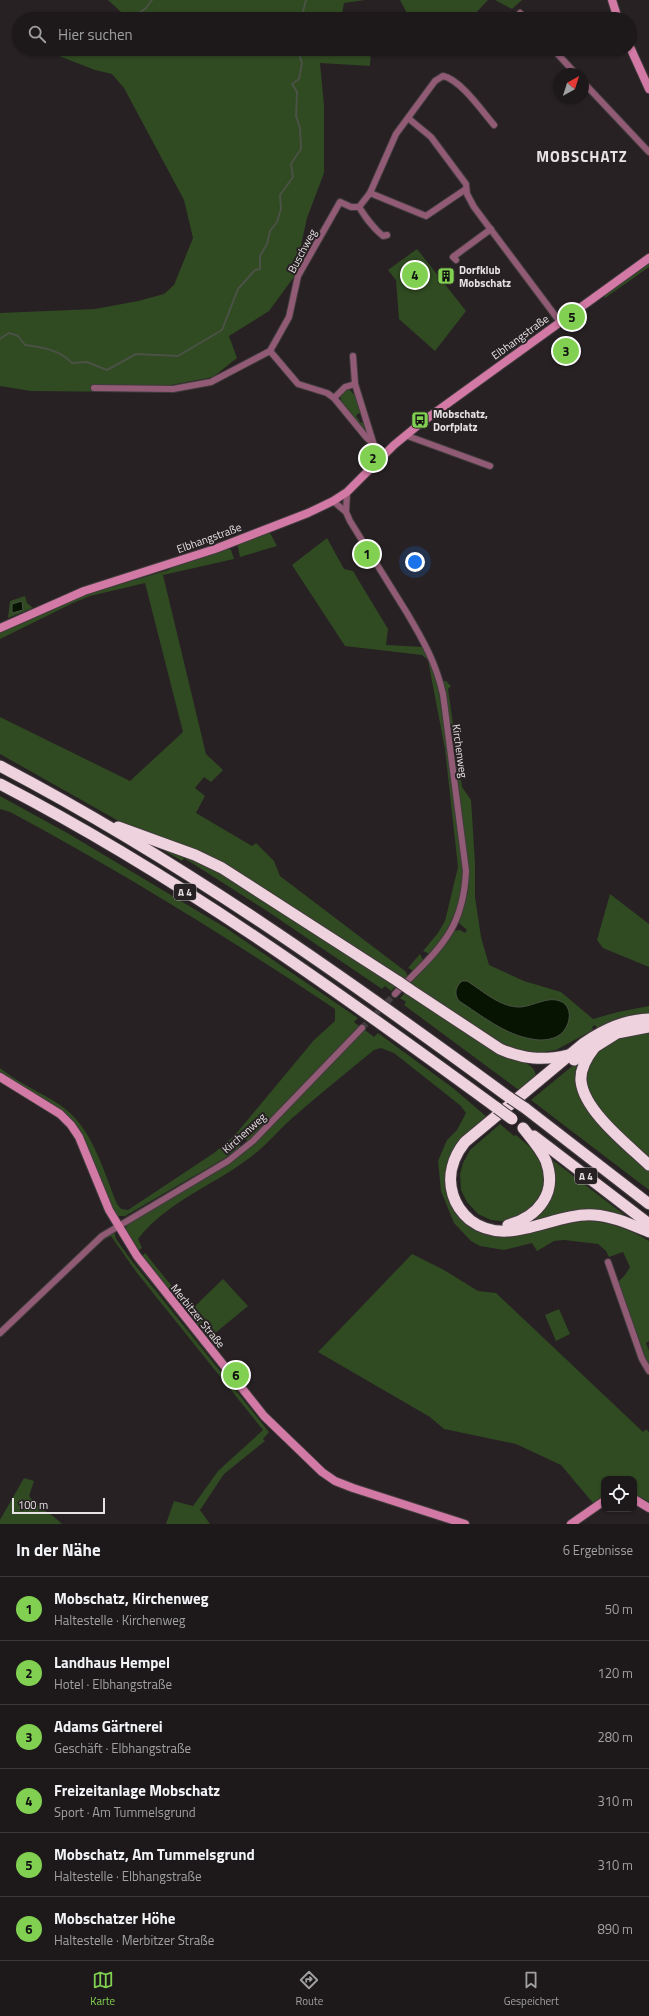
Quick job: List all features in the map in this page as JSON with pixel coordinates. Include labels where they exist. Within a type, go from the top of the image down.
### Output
[{"type":"highway","name":"A 4","points":[[0,766],[94,818],[226,898],[305,951],[395,1013],[525,1108],[649,1204]]},
{"type":"highway","name":"A 4","points":[[0,784],[73,824],[216,911],[364,1011],[512,1119],[649,1224]]},
{"type":"highway","points":[[94,818],[195,855],[222,868],[500,1049],[515,1056],[545,1059],[570,1054]]},
{"type":"highway","points":[[649,1019],[635,1020],[611,1027],[599,1033],[570,1054],[465,1142],[454,1158],[451,1172],[453,1197],[462,1212],[476,1224],[492,1230],[504,1232],[573,1216],[594,1215],[616,1220],[649,1232]]},
{"type":"highway","points":[[523,1128],[546,1160],[549,1177],[548,1190],[538,1209],[522,1221],[508,1225],[489,1222],[470,1211],[461,1196],[457,1174],[463,1156],[475,1142],[581,1054],[617,1033],[649,1027]]},
{"type":"highway","points":[[596,1045],[582,1068],[580,1080],[587,1101],[649,1165]]},
{"type":"street","points":[[612,0],[616,12]]},
{"type":"street","points":[[559,56],[570,68]]},
{"type":"street","points":[[634,56],[649,89]]},
{"type":"street","points":[[387,235],[383,236],[367,221],[359,207],[370,193],[391,143],[435,81],[443,76],[450,79],[463,90],[494,125]]},
{"type":"street","points":[[589,88],[649,152]]},
{"type":"street","points":[[408,118],[431,137],[463,180],[474,207],[560,322]]},
{"type":"street","points":[[370,193],[426,216],[466,190]]},
{"type":"street","name":"Buschweg","points":[[270,351],[289,316],[298,276],[340,202],[351,207],[359,207]]},
{"type":"street","points":[[456,260],[453,257],[491,229]]},
{"type":"street","name":"Elbhangstraße","points":[[0,628],[84,591],[215,549],[308,513],[333,501],[347,492],[405,435],[649,258]]},
{"type":"street","points":[[94,388],[173,389],[211,382],[270,351],[298,384],[327,393],[334,398],[385,454]]},
{"type":"street","points":[[353,356],[355,384],[373,442]]},
{"type":"street","points":[[334,398],[345,387],[355,384]]},
{"type":"street","points":[[405,435],[490,466]]},
{"type":"street","points":[[346,512],[347,492]]},
{"type":"street","name":"Kirchenweg","points":[[333,501],[346,512],[421,638],[438,672],[443,694],[466,871],[465,890],[461,910],[454,926],[432,956],[395,994]]},
{"type":"street","name":"Kirchenweg","points":[[117,1226],[228,1161],[253,1141],[362,1028]]},
{"type":"street","name":"Merbitzer Straße","points":[[0,1077],[60,1114],[70,1125],[79,1137],[117,1226],[137,1256],[264,1416],[322,1472],[353,1488],[465,1524]]},
{"type":"street","points":[[0,1333],[102,1236],[117,1226]]},
{"type":"street","points":[[608,1262],[642,1359],[649,1371]]},
{"type":"street","points":[[637,1500],[649,1508]]},
{"type":"street","points":[[571,1524],[601,1503]]},
{"type":"green space","points":[[108,0],[365,0],[344,3],[342,12],[121,12]]},
{"type":"green space","points":[[400,0],[488,0],[477,12],[406,12]]},
{"type":"green space","points":[[495,0],[522,0],[512,9]]},
{"type":"green space","points":[[59,56],[371,56],[370,66],[320,63],[324,105],[324,173],[307,218],[294,277],[269,311],[229,336],[237,358],[213,377],[134,392],[31,391],[0,386],[0,313],[95,309],[138,301],[164,294],[174,285],[193,238],[184,200],[124,88],[112,74],[95,70]]},
{"type":"green space","points":[[417,249],[466,311],[435,351],[399,319],[396,280],[388,270]]},
{"type":"green space","points":[[649,262],[649,267],[605,298],[604,295]]},
{"type":"green space","points":[[349,389],[356,397],[362,416],[359,413],[356,416],[361,423],[365,421],[369,435],[342,404],[340,395],[345,390]]},
{"type":"green space","points":[[269,531],[277,546],[240,557],[237,543]]},
{"type":"green space","points":[[327,538],[344,569],[353,571],[388,629],[386,645],[423,647],[430,660],[438,685],[463,870],[458,904],[454,915],[444,935],[430,954],[423,951],[438,933],[445,921],[458,867],[445,749],[428,660],[422,655],[345,646],[292,565]]},
{"type":"green space","points":[[226,547],[231,550],[234,559],[163,575],[206,754],[223,770],[211,782],[204,777],[195,788],[205,796],[196,813],[252,846],[256,843],[274,861],[280,876],[405,971],[408,976],[404,979],[235,870],[131,828],[0,754],[0,717],[130,781],[183,732],[145,583],[90,596],[0,639],[0,631],[37,614],[49,612],[61,604],[89,593],[169,570],[175,565]]},
{"type":"green space","points":[[25,596],[27,603],[33,608],[8,618],[10,601]]},
{"type":"green space","points":[[444,681],[451,686],[448,689],[462,787],[471,800],[475,863],[475,897],[481,937],[489,965],[524,981],[561,992],[593,1019],[649,1006],[649,1013],[618,1018],[597,1028],[595,1025],[592,1027],[593,1030],[556,1050],[536,1053],[526,1052],[503,1045],[410,984],[449,940],[454,931],[460,930],[465,933],[467,930],[459,923],[468,892],[468,872]]},
{"type":"green space","points":[[0,796],[69,834],[226,928],[358,1018],[354,1022],[359,1026],[248,1141],[245,1139],[248,1132],[246,1131],[240,1138],[240,1147],[225,1158],[125,1216],[117,1216],[114,1213],[82,1138],[43,1101],[43,1098],[37,1095],[35,1097],[0,1073],[0,1068],[60,1105],[71,1114],[88,1137],[95,1150],[117,1204],[121,1209],[128,1210],[214,1153],[235,1135],[314,1040],[335,1021],[335,1009],[256,957],[134,882],[10,812],[0,809]]},
{"type":"green space","points":[[165,850],[201,863],[225,875],[396,986],[391,991],[385,986],[382,989],[267,911],[184,858],[182,861]]},
{"type":"green space","points":[[610,894],[649,924],[649,967],[603,948],[597,940]]},
{"type":"green space","points":[[420,954],[423,960],[414,971],[408,968]]},
{"type":"green space","points":[[405,993],[442,1017],[515,1059],[530,1065],[535,1071],[536,1079],[520,1091],[404,1005],[406,1002],[400,998]]},
{"type":"green space","points":[[365,1030],[374,1037],[378,1033],[453,1088],[488,1118],[463,1139],[447,1185],[484,1232],[479,1233],[500,1237],[513,1237],[557,1223],[586,1221],[619,1227],[639,1235],[649,1241],[649,1341],[646,1343],[649,1351],[649,1367],[618,1282],[630,1267],[623,1252],[609,1257],[606,1251],[598,1244],[564,1240],[554,1241],[537,1251],[532,1243],[504,1250],[480,1246],[471,1241],[454,1223],[441,1191],[438,1161],[447,1140],[457,1130],[466,1113],[461,1106],[394,1053],[381,1048],[374,1050],[321,1093],[261,1148],[242,1163],[164,1213],[150,1225],[138,1239],[142,1248],[137,1251],[125,1230],[128,1223],[206,1178],[243,1154]]},
{"type":"green space","points":[[649,1031],[649,1160],[589,1100],[584,1072],[594,1052],[620,1037]]},
{"type":"green space","points":[[582,1058],[580,1092],[649,1168],[649,1190],[531,1100]]},
{"type":"green space","points":[[500,1124],[514,1136],[516,1135],[538,1154],[546,1182],[536,1207],[509,1222],[491,1220],[478,1214],[467,1202],[461,1190],[460,1174],[463,1163],[470,1150]]},
{"type":"green space","points":[[546,1155],[631,1220],[616,1216],[522,1225],[543,1206]]},
{"type":"green space","points":[[114,1231],[116,1239],[131,1260],[269,1432],[263,1439],[265,1441],[224,1474],[200,1510],[210,1524],[166,1524],[174,1501],[193,1506],[218,1471],[263,1430],[137,1273],[111,1236],[102,1241],[87,1254],[0,1337],[0,1335],[103,1237]]},
{"type":"green space","points":[[145,1253],[191,1310],[223,1279],[248,1306],[208,1339],[142,1257]]},
{"type":"green space","points":[[412,1254],[444,1270],[478,1291],[496,1293],[643,1432],[646,1429],[649,1432],[649,1502],[637,1496],[637,1476],[601,1476],[601,1498],[593,1503],[561,1465],[516,1444],[444,1429],[430,1417],[318,1352]]},
{"type":"green space","points":[[136,1261],[188,1326],[187,1327],[135,1262]]},
{"type":"green space","points":[[559,1309],[570,1334],[556,1341],[545,1315]]},
{"type":"green space","points":[[190,1328],[260,1415],[259,1416],[188,1329]]},
{"type":"green space","points":[[24,1478],[34,1481],[29,1496],[32,1500],[62,1524],[0,1524],[0,1520]]},
{"type":"shaded area","points":[[22,601],[23,610],[12,613],[12,604]]},
{"type":"shaded area","points":[[462,981],[467,981],[499,1002],[514,1007],[521,1007],[551,1000],[560,1001],[568,1008],[568,1023],[562,1033],[549,1039],[535,1040],[522,1037],[494,1024],[459,1001],[456,996],[456,991]]},
{"type":"waterway","points":[[141,12],[152,0]]},
{"type":"waterway","points":[[303,12],[306,0]]},
{"type":"waterway","points":[[0,339],[9,333],[18,336],[25,345],[44,348],[56,352],[72,363],[87,362],[107,370],[136,354],[178,356],[222,330],[238,289],[255,270],[260,269],[260,256],[267,244],[270,231],[277,222],[281,209],[280,195],[293,177],[291,164],[301,149],[300,128],[296,116],[297,92],[292,84],[299,79],[302,63],[300,56]]},
{"type":"tunnel","points":[[362,1028],[395,994]]},
{"type":"place","name":"Freizeitanlage Mobschatz","points":[[415,275]]},
{"type":"place","name":"Dorfklub Mobschatz","points":[[446,276]]},
{"type":"place","name":"Mobschatz, Am Tummelsgrund","points":[[572,317]]},
{"type":"place","name":"Adams Gärtnerei","points":[[566,351]]},
{"type":"place","name":"Mobschatz, Dorfplatz","points":[[420,420]]},
{"type":"place","name":"Landhaus Hempel","points":[[373,458]]},
{"type":"place","name":"Mobschatz, Kirchenweg","points":[[367,554]]},
{"type":"place","name":"Mobschatzer Höhe","points":[[236,1375]]},
{"type":"district","name":"MOBSCHATZ","points":[[582,157]]}]
